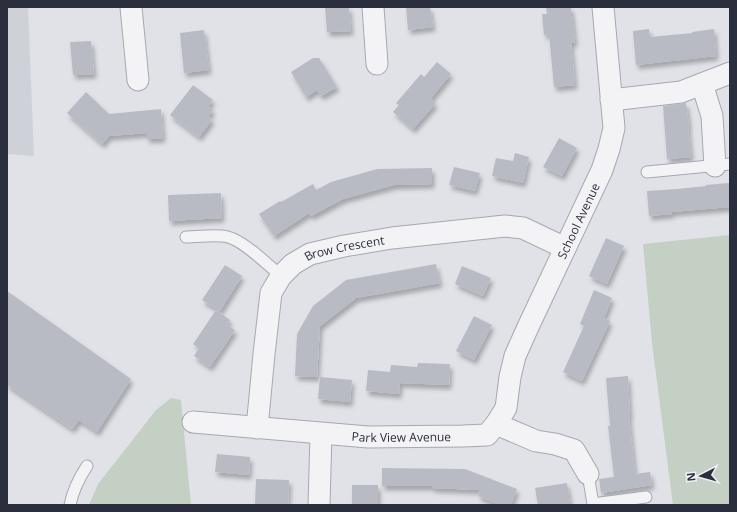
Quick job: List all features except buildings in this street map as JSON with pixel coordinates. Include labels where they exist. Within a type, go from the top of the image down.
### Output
[{"type":"street","points":[[131,7],[138,80]]},
{"type":"street","points":[[373,7],[377,64]]},
{"type":"street","name":"School Avenue","points":[[496,424],[506,408],[510,377],[515,356],[602,170],[609,150],[614,128],[603,7]]},
{"type":"street","points":[[611,100],[681,92],[730,73]]},
{"type":"street","points":[[702,84],[712,116],[723,165]]},
{"type":"street","name":"Brow Crescent","points":[[257,428],[271,293],[281,276],[293,264],[310,254],[344,246],[400,237],[505,226],[523,228],[565,248]]},
{"type":"street","name":"Park View Avenue","points":[[192,422],[368,437],[487,435],[496,424]]},
{"type":"street","points":[[496,424],[536,441],[555,444],[574,450],[588,474]]},
{"type":"street","points":[[318,505],[321,434]]},
{"type":"lane","points":[[648,172],[723,165]]},
{"type":"lane","points":[[186,237],[229,237],[257,255],[281,276]]},
{"type":"lane","points":[[70,505],[79,479],[87,466]]},
{"type":"lane","points":[[588,474],[593,504],[646,497]]},
{"type":"shaded area","points":[[7,7],[28,7],[34,156],[7,154]]},
{"type":"green space","points":[[730,235],[730,505],[673,505],[652,343],[643,244]]},
{"type":"green space","points":[[171,398],[181,400],[191,505],[89,505],[98,484],[156,410]]}]
